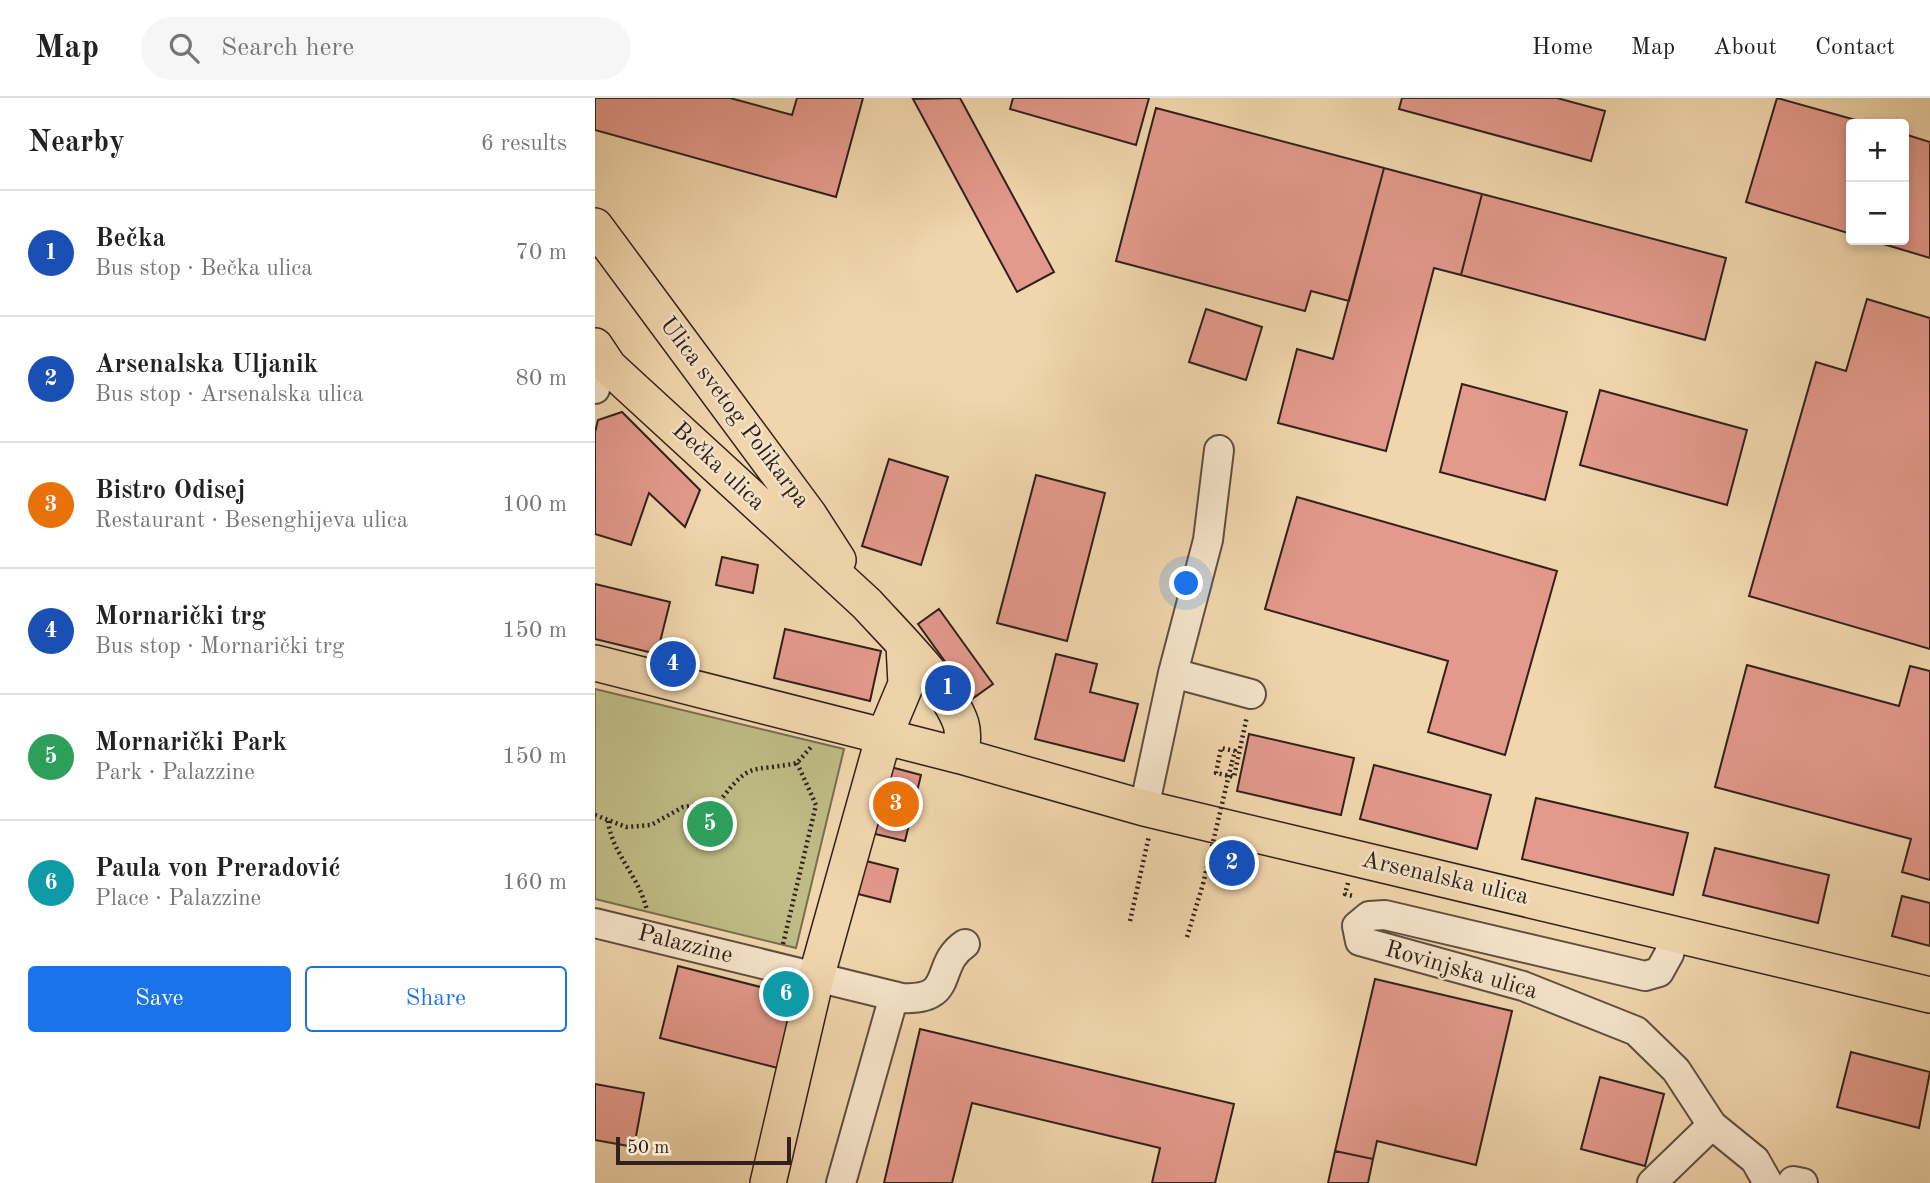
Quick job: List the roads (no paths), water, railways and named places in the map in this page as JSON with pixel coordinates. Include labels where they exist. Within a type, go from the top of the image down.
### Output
[{"type":"main road","name":"Ulica svetog Polikarpa","points":[[595,226],[809,515],[867,604]]},
{"type":"main road","name":"Bečka ulica","points":[[598,364],[610,367],[867,604],[955,708],[962,727],[961,757]]},
{"type":"main road","points":[[768,1183],[816,978],[883,739],[906,684],[904,645]]},
{"type":"main road","name":"Arsenalska ulica","points":[[595,663],[961,757],[1147,822],[1674,934],[1930,995]]},
{"type":"street","points":[[1147,822],[1173,673],[1208,540],[1219,450]]},
{"type":"street","points":[[1173,673],[1251,694]]},
{"type":"street","name":"Rovinjska ulica","points":[[1674,934],[1669,954],[1659,972],[1644,976],[1385,915],[1369,916],[1357,926],[1360,941],[1374,947],[1435,960],[1523,986],[1636,1031],[1676,1070],[1712,1125],[1755,1160],[1788,1182]]},
{"type":"street","name":"Palazzine","points":[[595,923],[816,978],[919,999],[942,986],[957,949],[965,944]]},
{"type":"street","points":[[841,1183],[894,996]]},
{"type":"street","points":[[1653,1183],[1712,1125]]},
{"type":"place","name":"Mornarički trg","points":[[673,664]]},
{"type":"place","name":"Bečka","points":[[948,688]]},
{"type":"place","name":"Bistro Odisej","points":[[896,804]]},
{"type":"place","name":"Mornarički Park","points":[[710,824]]},
{"type":"place","name":"Arsenalska Uljanik","points":[[1232,863]]},
{"type":"place","name":"Paula von Preradović","points":[[786,994]]}]
